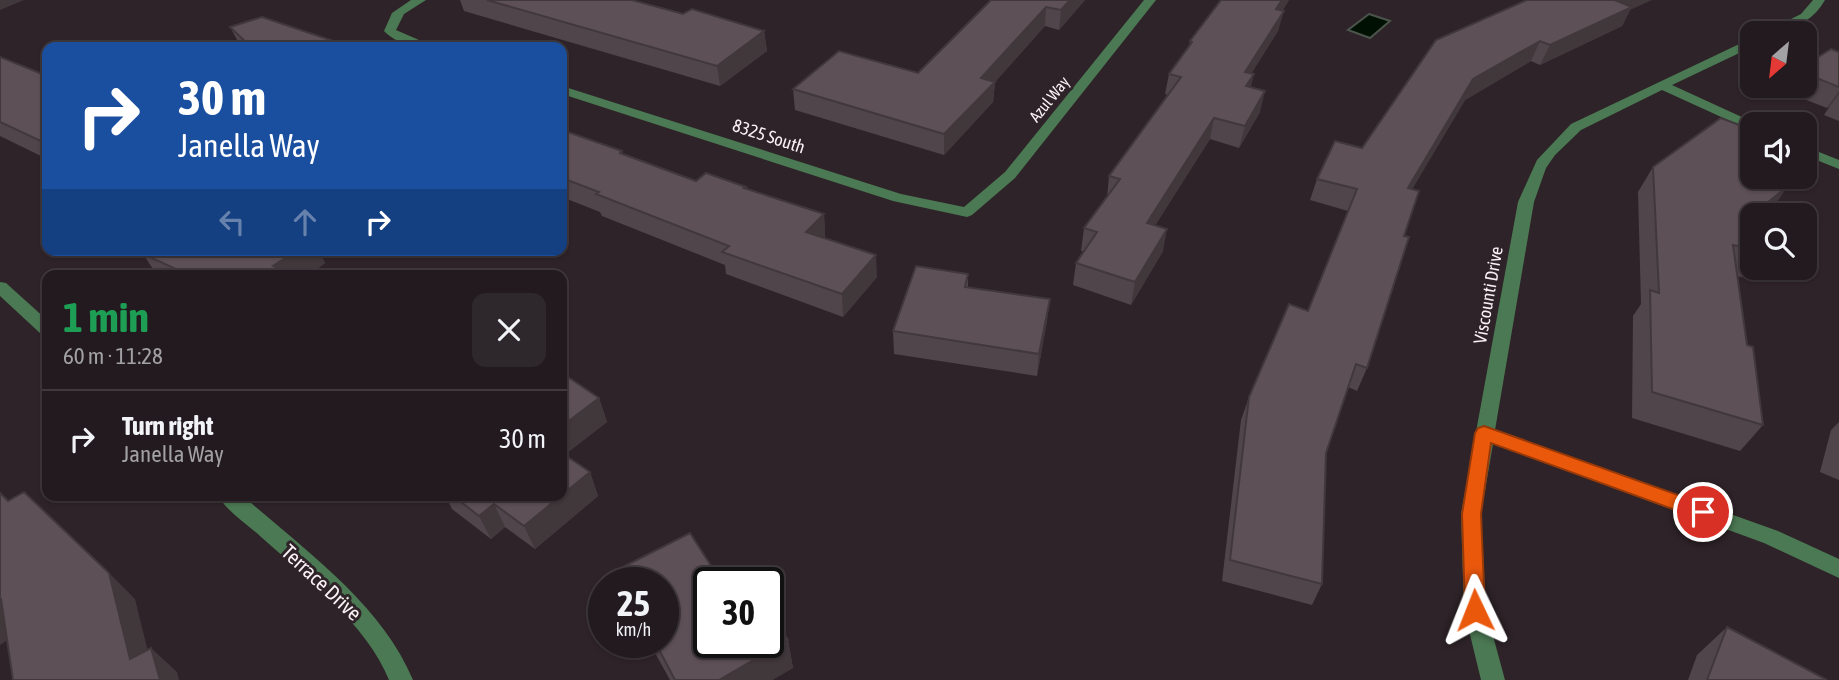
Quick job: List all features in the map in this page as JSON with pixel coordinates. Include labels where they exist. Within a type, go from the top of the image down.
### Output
[{"type":"street","points":[[413,42],[390,31],[390,21],[396,14],[420,0]]},
{"type":"street","name":"Azul Way","points":[[967,212],[1010,174],[1150,0]]},
{"type":"street","points":[[1793,21],[1818,5],[1819,0]]},
{"type":"street","name":"Viscounti Drive","points":[[1493,680],[1475,610],[1471,514],[1526,202],[1534,172],[1551,148],[1576,127],[1740,48]]},
{"type":"street","points":[[1661,85],[1740,121]]},
{"type":"street","name":"8325 South","points":[[567,92],[898,198],[967,212]]},
{"type":"street","points":[[1817,156],[1839,165]]},
{"type":"street","points":[[0,287],[42,325]]},
{"type":"street","points":[[1484,433],[1771,537],[1839,569]]},
{"type":"street","name":"Terrace Drive","points":[[235,501],[365,621],[399,669],[401,680]]},
{"type":"shaded area","points":[[1369,14],[1390,21],[1370,38],[1348,30]]},
{"type":"building","points":[[487,0],[632,0],[683,14],[692,9],[764,31],[717,66]]},
{"type":"building","points":[[991,0],[1070,0],[1061,10],[1046,7],[981,78],[995,82],[944,134],[793,89],[839,51],[918,73]]},
{"type":"building","points":[[1221,0],[1282,0],[1276,9],[1284,11],[1245,72],[1254,74],[1246,86],[1265,91],[1245,126],[1214,118],[1147,223],[1167,229],[1135,282],[1076,263],[1097,232],[1084,228],[1120,179],[1109,176],[1181,77],[1169,74]]},
{"type":"building","points":[[1527,0],[1620,0],[1617,1],[1632,7],[1550,45],[1540,41],[1473,79],[1408,188],[1419,191],[1404,236],[1409,237],[1367,368],[1356,364],[1326,453],[1322,584],[1230,560],[1249,397],[1289,304],[1308,311],[1357,189],[1317,179],[1335,141],[1362,148],[1436,40]]},
{"type":"building","points":[[262,17],[336,42],[246,42],[230,27]]},
{"type":"building","points":[[1831,49],[1839,52],[1839,87],[1817,78],[1817,58]]},
{"type":"building","points":[[0,57],[42,74],[42,142],[0,122]]},
{"type":"building","points":[[1721,118],[1740,125],[1740,189],[1784,189],[1767,203],[1740,203],[1740,246],[1733,245],[1747,345],[1753,347],[1763,425],[1652,392],[1650,290],[1659,293],[1653,167]]},
{"type":"building","points":[[567,132],[696,181],[706,173],[824,214],[806,232],[876,255],[842,294],[722,252],[729,246],[596,194],[599,192],[567,180]]},
{"type":"building","points":[[147,256],[289,256],[273,266],[281,270],[178,270]]},
{"type":"building","points":[[916,266],[968,274],[965,287],[1050,299],[1039,354],[893,331]]},
{"type":"building","points":[[567,376],[599,398],[567,422]]},
{"type":"building","points":[[567,456],[590,472],[567,491]]},
{"type":"building","points":[[24,492],[109,573],[130,659],[151,648],[160,680],[13,680],[0,599],[0,493],[8,501]]},
{"type":"building","points":[[460,501],[555,501],[524,526],[494,504],[479,516]]},
{"type":"building","points":[[690,533],[712,567],[693,567],[693,658],[757,658],[719,680],[675,680],[663,658],[679,658],[679,567],[623,567]]},
{"type":"building","points":[[1727,627],[1827,680],[1707,680]]},
{"type":"route","points":[[1475,610],[1471,514],[1484,433],[1703,512]]}]
